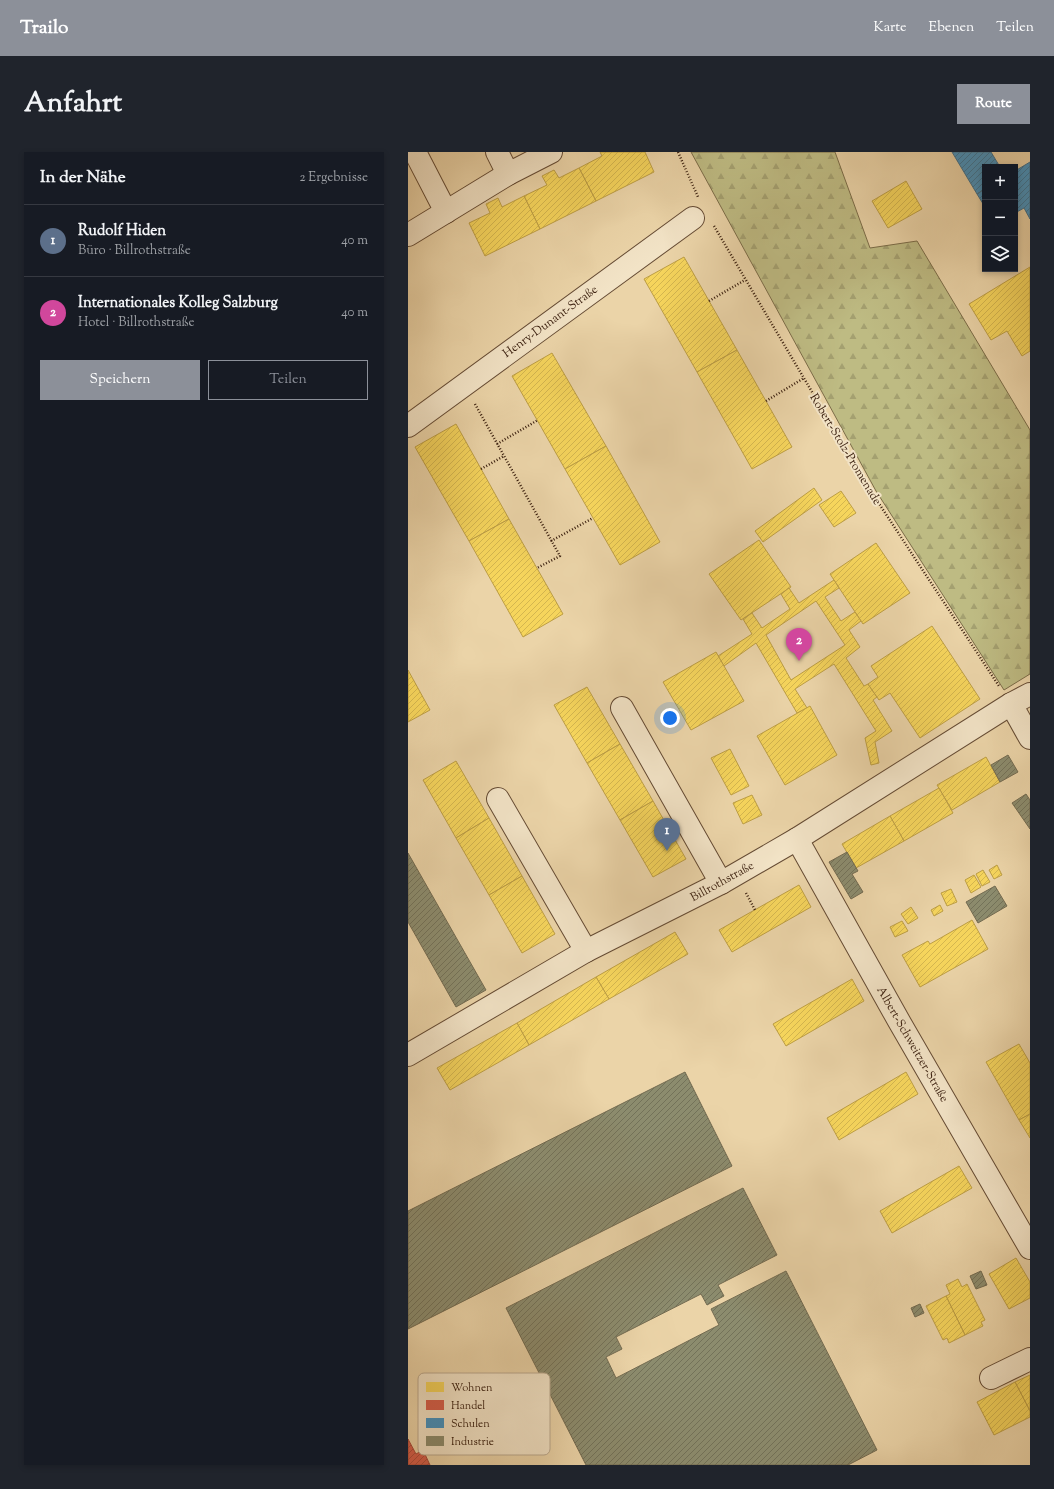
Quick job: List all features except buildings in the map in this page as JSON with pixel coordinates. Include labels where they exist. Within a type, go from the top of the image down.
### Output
[{"type":"street","points":[[415,152],[446,212]]},
{"type":"street","points":[[497,152],[508,174]]},
{"type":"street","points":[[408,235],[508,174],[551,152]]},
{"type":"street","name":"Henry-Dunant-Straße","points":[[408,426],[702,214]]},
{"type":"street","points":[[1021,699],[1030,738]]},
{"type":"street","name":"Billrothstraße","points":[[408,1055],[586,951],[721,883],[797,839],[1021,699]]},
{"type":"street","points":[[622,708],[721,883]]},
{"type":"street","points":[[498,799],[586,951]]},
{"type":"street","name":"Albert-Schweitzer-Straße","points":[[797,839],[897,1017],[1030,1248]]},
{"type":"street","points":[[991,1378],[1030,1359]]},
{"type":"path","name":"Robert-Stolz-Promenade","points":[[678,152],[702,214],[745,280],[870,490],[984,666],[1021,699]]},
{"type":"path","points":[[710,301],[745,280]]},
{"type":"path","points":[[766,401],[804,378]]},
{"type":"path","points":[[463,385],[560,556],[537,568]]},
{"type":"path","points":[[497,444],[538,420]]},
{"type":"path","points":[[481,469],[504,456]]},
{"type":"path","points":[[552,541],[593,518]]},
{"type":"green space","points":[[691,152],[835,152],[870,248],[917,241],[1030,430],[1030,674],[1004,690],[876,491]]},
{"type":"place","name":"Internationales Kolleg Salzburg","points":[[799,661]]},
{"type":"place","name":"Rudolf Hiden","points":[[667,851]]}]
